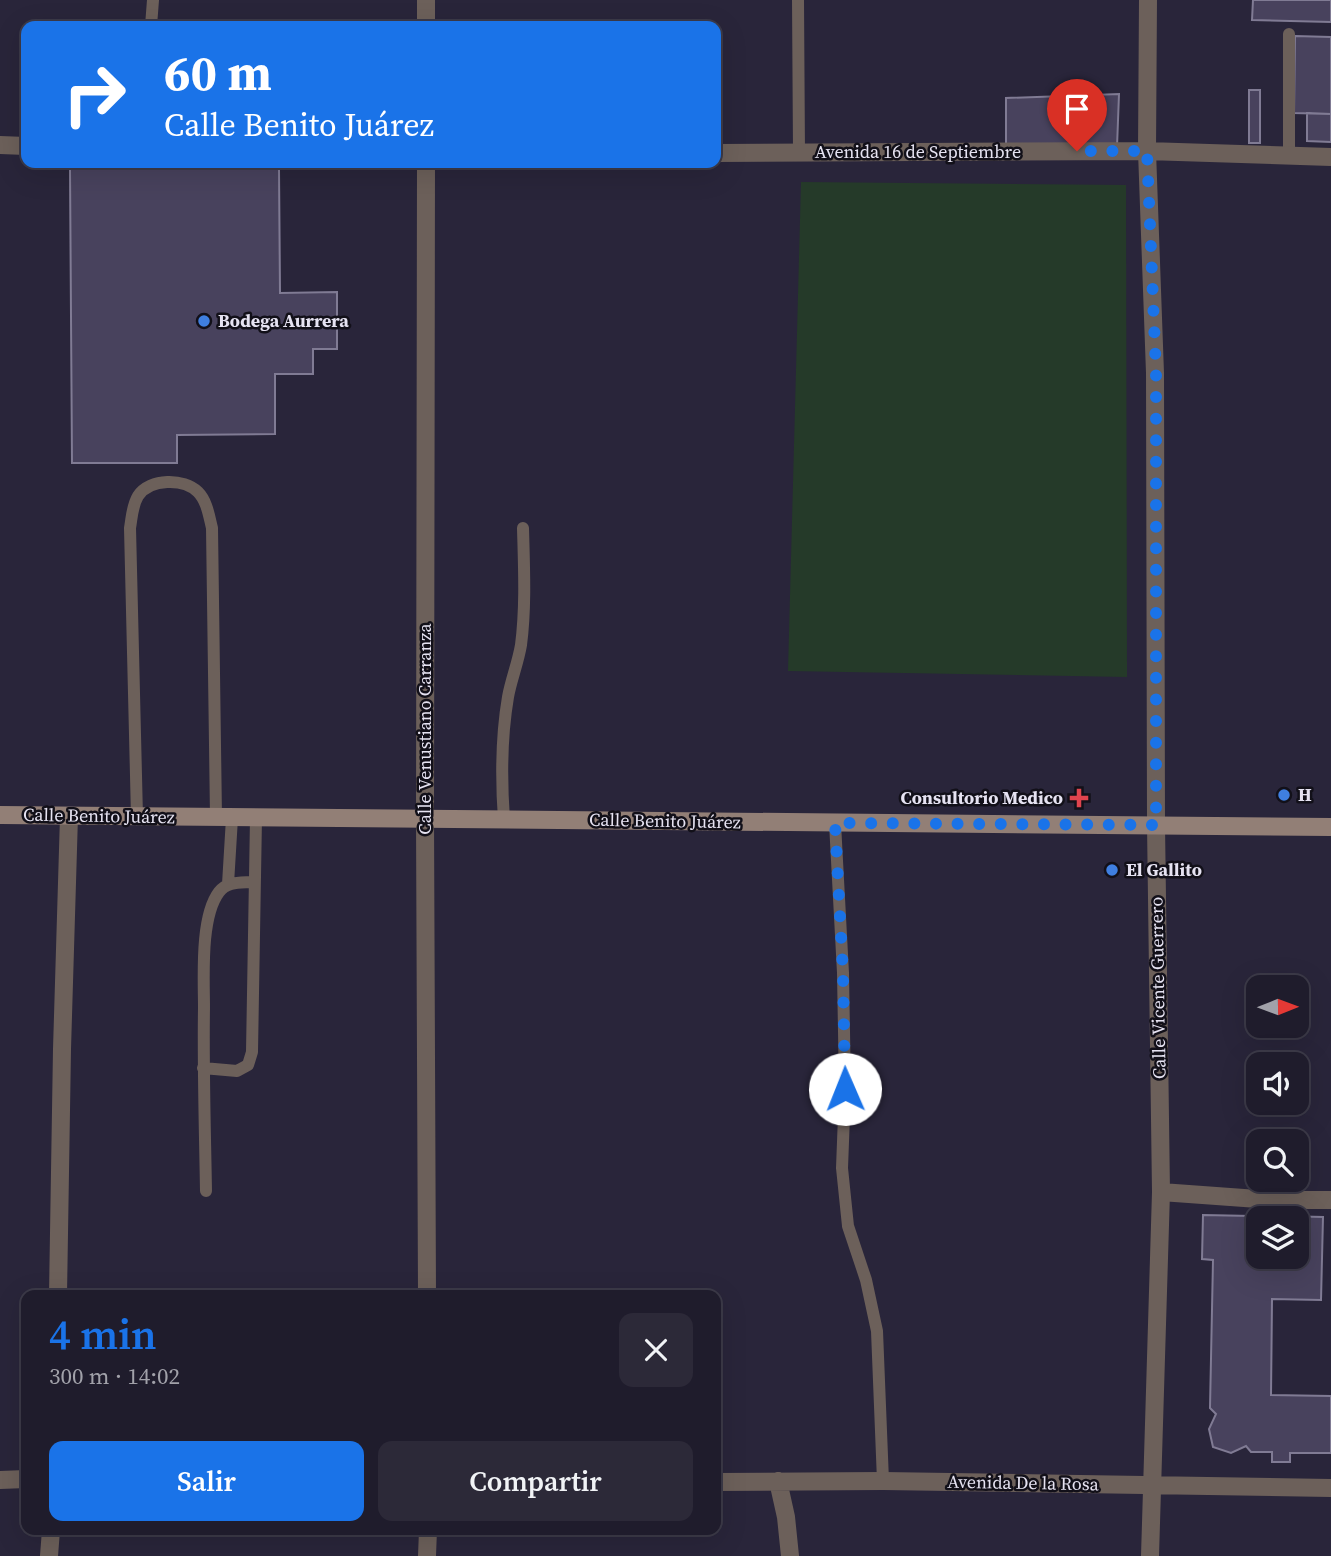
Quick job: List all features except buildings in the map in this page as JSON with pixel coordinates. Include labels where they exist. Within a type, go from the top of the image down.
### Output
[{"type":"main road","name":"Calle Benito Juárez","points":[[0,815],[1331,827]]},
{"type":"street","points":[[426,0],[426,21]]},
{"type":"street","name":"Calle Vicente Guerrero","points":[[1149,0],[1147,151],[1156,373],[1156,825],[1161,1192],[1150,1556]]},
{"type":"street","points":[[0,145],[21,146]]},
{"type":"street","name":"Avenida 16 de Septiembre","points":[[721,153],[1147,151],[1331,157]]},
{"type":"street","name":"Calle Venustiano Carranza","points":[[426,168],[427,1290]]},
{"type":"street","points":[[58,1290],[69,816]]},
{"type":"street","points":[[1161,1192],[1272,1200],[1331,1200]]},
{"type":"street","points":[[0,1480],[21,1479]]},
{"type":"street","points":[[778,1481],[786,1517],[790,1556]]},
{"type":"street","name":"Avenida De la Rosa","points":[[721,1482],[883,1481],[1331,1488]]},
{"type":"street","points":[[48,1556],[50,1535]]},
{"type":"street","points":[[427,1556],[428,1535]]},
{"type":"lane","points":[[151,21],[153,0]]},
{"type":"lane","points":[[798,0],[799,152]]},
{"type":"lane","points":[[1289,34],[1289,156]]},
{"type":"lane","points":[[137,817],[130,528],[139,494],[152,485],[170,482],[185,484],[199,492],[208,509],[212,527],[228,884]]},
{"type":"lane","points":[[504,820],[501,774],[503,730],[521,647],[524,603],[523,528]]},
{"type":"lane","points":[[203,1068],[237,1071],[248,1065],[252,1052],[256,818]]},
{"type":"lane","points":[[835,823],[843,973],[845,1089],[842,1168],[848,1226],[866,1280],[877,1331],[883,1481]]},
{"type":"lane","points":[[206,1191],[204,943],[211,910],[219,892],[228,884],[253,882]]},
{"type":"green space","points":[[801,182],[1126,185],[1127,677],[788,671]]},
{"type":"place","name":"Bodega Aurrera","points":[[204,321]]},
{"type":"place","name":"H","points":[[1284,795]]},
{"type":"place","name":"Consultorio Medico","points":[[1079,798]]},
{"type":"place","name":"El Gallito","points":[[1112,870]]},
{"type":"route","points":[[845,1089],[843,973],[835,823],[1156,825],[1156,373],[1147,151],[1077,151]]}]
